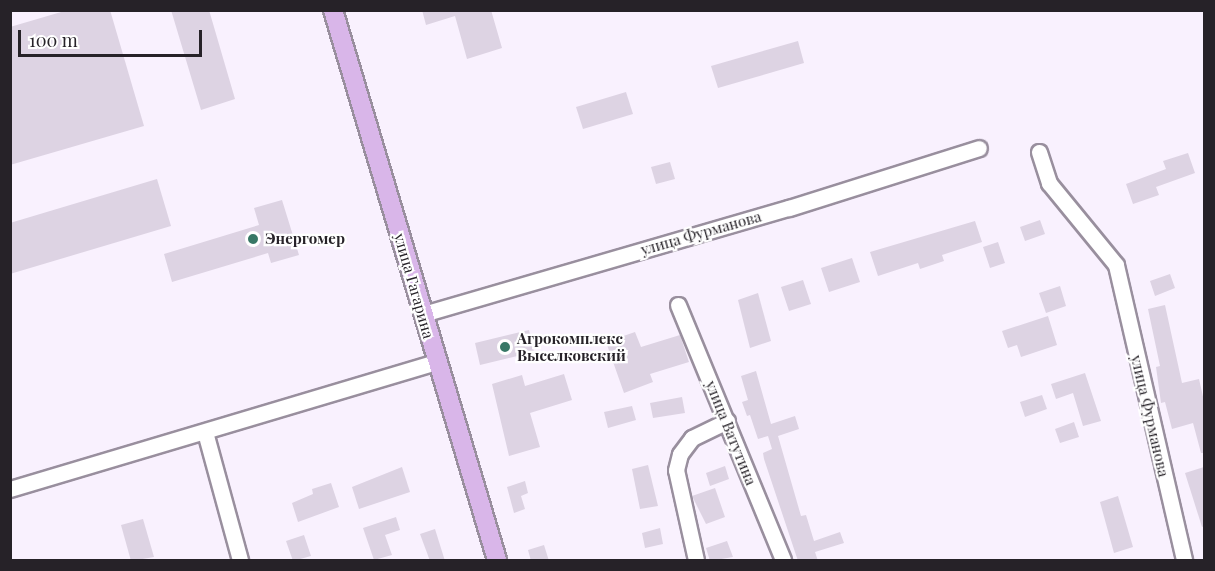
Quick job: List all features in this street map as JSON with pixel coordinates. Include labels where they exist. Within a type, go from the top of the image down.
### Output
[{"type":"main road","name":"улица Гагарина","points":[[333,10],[423,314],[435,362],[497,561]]},
{"type":"street","name":"улица Фурманова","points":[[423,314],[789,208],[979,148]]},
{"type":"street","name":"улица Фурманова","points":[[1039,152],[1049,183],[1116,265],[1184,561]]},
{"type":"street","name":"улица Ватутина","points":[[678,305],[783,561]]},
{"type":"street","points":[[10,489],[435,362]]},
{"type":"street","points":[[696,561],[676,470],[680,453],[692,438],[727,421]]},
{"type":"street","points":[[205,432],[240,561]]},
{"type":"building","points":[[68,10],[110,10],[144,126],[10,165],[10,27]]},
{"type":"building","points":[[171,10],[209,10],[235,99],[201,110]]},
{"type":"building","points":[[422,10],[491,10],[502,48],[467,59],[455,16],[426,25]]},
{"type":"building","points":[[798,41],[804,63],[718,88],[711,66]]},
{"type":"building","points":[[626,92],[633,114],[583,129],[576,107]]},
{"type":"building","points":[[1188,153],[1195,173],[1156,187],[1159,195],[1133,204],[1126,184],[1166,169],[1163,161]]},
{"type":"building","points":[[670,162],[675,179],[656,184],[651,167]]},
{"type":"building","points":[[157,179],[171,226],[10,274],[10,223]]},
{"type":"building","name":"Энергомер","points":[[282,200],[299,255],[271,263],[268,253],[172,282],[164,254],[259,225],[254,208]]},
{"type":"building","points":[[1040,220],[1045,234],[1025,241],[1020,227]]},
{"type":"building","points":[[975,221],[982,242],[942,255],[944,261],[920,269],[918,263],[878,276],[870,252]]},
{"type":"building","points":[[998,242],[1005,263],[990,268],[983,247]]},
{"type":"building","points":[[852,258],[860,282],[829,292],[821,268]]},
{"type":"building","points":[[1170,274],[1175,288],[1155,296],[1150,281]]},
{"type":"building","points":[[803,280],[811,304],[789,311],[781,287]]},
{"type":"building","points":[[1060,286],[1066,306],[1046,313],[1039,293]]},
{"type":"building","points":[[758,293],[771,341],[750,348],[738,300]]},
{"type":"building","points":[[1165,305],[1182,383],[1199,379],[1204,401],[1204,453],[1201,453],[1193,423],[1172,429],[1165,402],[1161,403],[1156,367],[1160,366],[1148,309]]},
{"type":"building","points":[[1048,316],[1057,345],[1021,357],[1017,345],[1008,348],[1002,331]]},
{"type":"building","name":"Агрокомплекс Выселковский","points":[[529,330],[534,352],[480,365],[475,343]]},
{"type":"building","points":[[635,332],[641,347],[680,335],[689,362],[650,374],[653,382],[624,393],[606,342]]},
{"type":"building","points":[[756,371],[771,424],[795,416],[799,429],[778,436],[801,516],[806,515],[814,541],[840,532],[844,543],[815,552],[818,561],[798,561],[764,459],[763,453],[772,449],[768,436],[758,439],[750,415],[747,416],[742,402],[748,400],[741,376]]},
{"type":"building","points":[[1085,373],[1101,421],[1083,426],[1073,393],[1056,399],[1051,384]]},
{"type":"building","points":[[564,374],[572,400],[530,413],[540,447],[509,456],[492,384],[522,375],[525,386]]},
{"type":"building","points":[[1042,395],[1047,409],[1025,417],[1020,402]]},
{"type":"building","points":[[682,397],[685,413],[653,418],[650,403]]},
{"type":"building","points":[[632,406],[636,420],[608,428],[604,412]]},
{"type":"building","points":[[1074,422],[1079,437],[1060,443],[1055,429]]},
{"type":"building","points":[[648,465],[658,506],[640,509],[632,469]]},
{"type":"building","points":[[725,466],[729,479],[710,486],[706,473]]},
{"type":"building","points":[[402,467],[410,492],[359,509],[352,487]]},
{"type":"building","points":[[1204,467],[1204,526],[1202,527],[1185,473]]},
{"type":"building","points":[[525,481],[528,493],[521,496],[525,509],[514,513],[507,487]]},
{"type":"building","points":[[331,483],[339,507],[298,522],[292,503],[313,494],[312,489]]},
{"type":"building","points":[[715,488],[725,517],[706,524],[692,496]]},
{"type":"building","points":[[1118,496],[1133,547],[1114,553],[1100,502]]},
{"type":"building","points":[[396,517],[400,530],[385,535],[392,555],[374,560],[363,528]]},
{"type":"building","points":[[143,519],[154,557],[131,561],[121,525]]},
{"type":"building","points":[[660,528],[663,544],[645,548],[642,533]]},
{"type":"building","points":[[435,529],[445,561],[430,561],[420,534]]},
{"type":"building","points":[[304,535],[311,556],[293,561],[286,541]]},
{"type":"building","points":[[727,541],[733,557],[710,561],[706,548]]},
{"type":"building","points":[[544,545],[549,561],[531,561],[528,550]]},
{"type":"place","name":"Энергомер","points":[[253,239]]},
{"type":"place","name":"Агрокомплекс Выселковский","points":[[505,347]]}]
